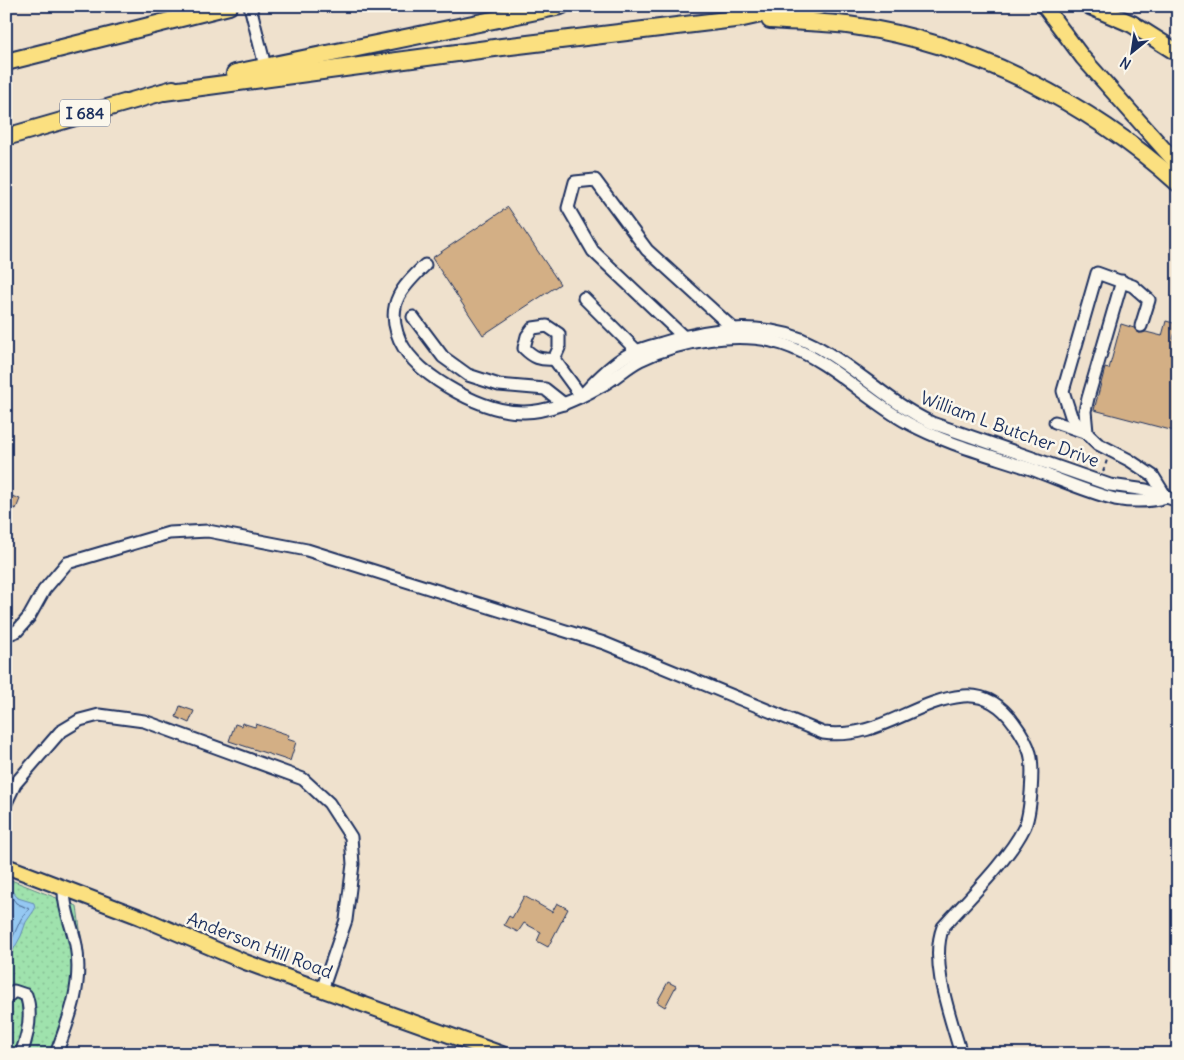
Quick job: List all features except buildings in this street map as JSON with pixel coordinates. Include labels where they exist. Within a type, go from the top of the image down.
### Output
[{"type":"highway","points":[[6,62],[229,6]]},
{"type":"highway","points":[[164,92],[192,82],[265,66],[561,6]]},
{"type":"highway","points":[[164,92],[743,18],[775,11],[818,6]]},
{"type":"highway","points":[[1090,6],[1132,24],[1178,53]]},
{"type":"highway","points":[[743,18],[819,22],[861,27],[911,38],[969,57],[1028,82],[1082,112],[1136,148],[1178,183]]},
{"type":"highway","name":"I 684","points":[[6,137],[164,92]]},
{"type":"main road","points":[[1044,6],[1082,58],[1178,165]]},
{"type":"main road","name":"Anderson Hill Road","points":[[6,866],[246,962],[502,1054]]},
{"type":"street","points":[[250,6],[265,66]]},
{"type":"street","points":[[692,344],[593,251],[568,208],[575,182],[595,180],[647,250],[738,333]]},
{"type":"street","name":"William L Butcher Drive","points":[[425,265],[402,288],[394,315],[399,339],[407,352],[427,372],[466,397],[498,408],[527,413],[545,411],[582,396],[606,371],[641,354],[683,336],[716,329],[779,343],[812,356],[894,415],[941,438],[1114,498],[1154,501],[1166,497]]},
{"type":"street","points":[[1141,326],[1149,300],[1133,286],[1122,280],[1097,273],[1063,391],[1071,416],[1098,444],[1153,476],[1166,497]]},
{"type":"street","points":[[1087,432],[1085,417],[1088,398],[1122,280]]},
{"type":"street","points":[[584,298],[641,354]]},
{"type":"street","points":[[413,317],[443,357],[468,375],[499,385],[545,389],[564,404]]},
{"type":"street","name":"William L Butcher Drive","points":[[641,354],[738,333],[770,332],[812,344],[924,419],[1100,481],[1146,490],[1178,501]]},
{"type":"street","points":[[427,372],[443,357]]},
{"type":"street","points":[[554,359],[582,396]]},
{"type":"street","points":[[1055,422],[1087,432]]},
{"type":"street","points":[[6,634],[17,631],[29,617],[44,590],[67,562],[169,533],[208,531],[307,550],[595,640],[823,733],[842,736],[865,732],[948,699],[965,696],[984,698],[1006,711],[1018,728],[1030,753],[1032,785],[1025,826],[1008,851],[943,927],[938,940],[942,980],[960,1054]]},
{"type":"street","points":[[6,803],[15,784],[60,732],[80,720],[99,715],[144,721],[303,779],[329,803],[351,837],[352,889],[346,920],[322,990]]},
{"type":"street","points":[[56,1054],[75,998],[79,973],[75,942],[63,898],[64,888]]},
{"type":"street","points":[[6,998],[14,991],[26,995],[31,1008],[25,1042],[20,1054]]},
{"type":"path","points":[[1100,481],[1110,450]]},
{"type":"green space","points":[[6,878],[77,906],[83,952],[65,1054],[6,1054]]},
{"type":"water","points":[[10,889],[18,898],[34,903],[35,909],[26,922],[11,954],[6,974],[6,890]]}]
